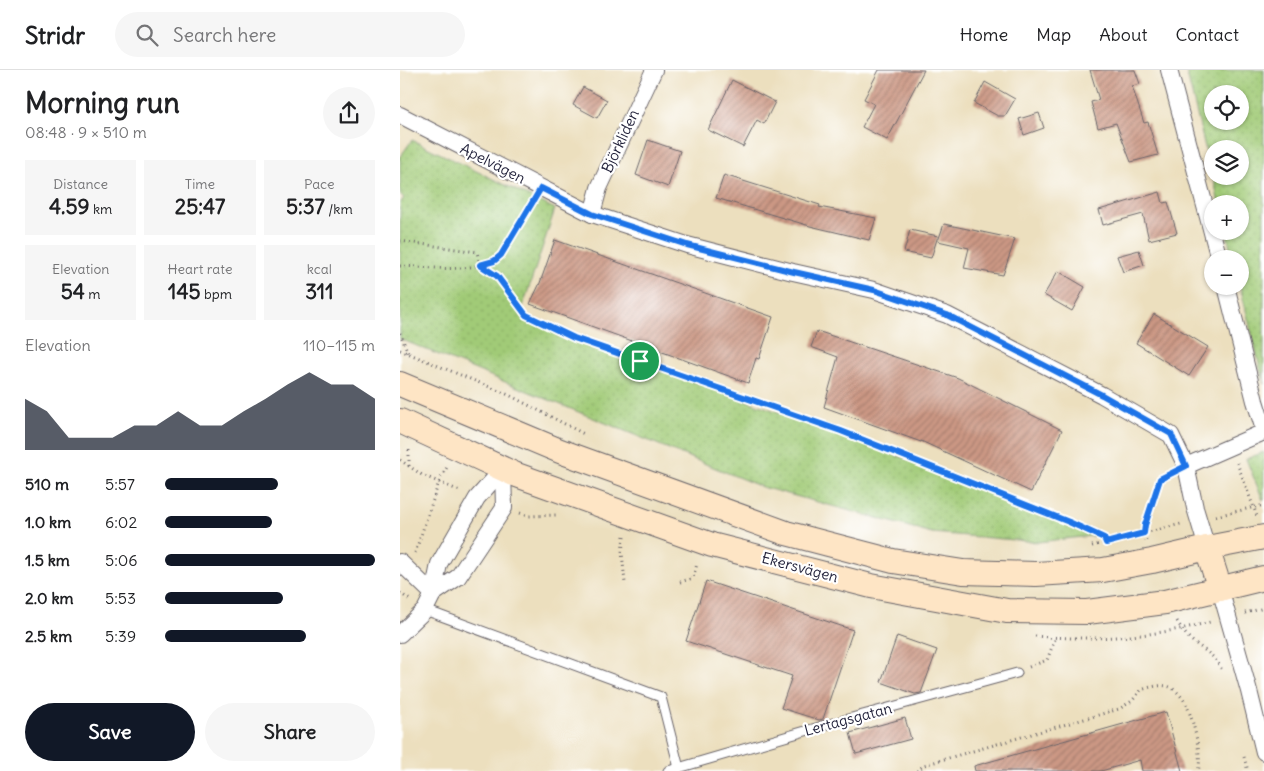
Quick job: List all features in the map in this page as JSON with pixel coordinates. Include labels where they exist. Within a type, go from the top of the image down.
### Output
[{"type":"main road","name":"Ekersvägen","points":[[400,384],[520,436],[786,533],[893,561],[963,572],[1036,574],[1103,570],[1152,562],[1207,548],[1263,537]]},
{"type":"main road","name":"Ekersvägen","points":[[405,431],[503,468],[514,474],[712,544],[870,586],[1007,611],[1087,612],[1165,602],[1264,578]]},
{"type":"main road","points":[[503,468],[520,436]]},
{"type":"main road","points":[[1207,548],[1220,590]]},
{"type":"street","name":"Björkliden","points":[[592,214],[599,188],[654,70]]},
{"type":"street","points":[[1169,70],[1217,250]]},
{"type":"street","name":"Apelvägen","points":[[400,114],[592,214],[687,245],[874,290],[947,315],[1102,395],[1171,434],[1186,466],[1195,508],[1207,548]]},
{"type":"street","points":[[1186,466],[1264,431],[1228,295]]},
{"type":"street","points":[[400,634],[425,610],[433,594],[439,564],[477,498],[503,468]]},
{"type":"street","points":[[433,594],[458,577],[504,508],[503,468]]},
{"type":"street","points":[[405,566],[433,594]]},
{"type":"street","points":[[1220,590],[1249,691],[1264,752]]},
{"type":"lane","points":[[425,610],[661,697],[679,768]]},
{"type":"lane","name":"Lertagsgatan","points":[[668,771],[826,725],[1017,673]]},
{"type":"path","points":[[400,266],[466,268],[494,261],[501,255],[541,188]]},
{"type":"path","points":[[400,241],[476,252],[480,265],[497,276],[526,315],[574,338],[841,431],[1069,522],[1104,538],[1106,543]]},
{"type":"path","points":[[400,333],[408,353]]},
{"type":"path","points":[[400,350],[509,395],[592,438]]},
{"type":"path","points":[[420,365],[426,360]]},
{"type":"path","points":[[405,431],[409,466]]},
{"type":"path","points":[[1230,447],[1254,507],[1263,537]]},
{"type":"path","points":[[400,460],[422,475],[467,493]]},
{"type":"path","points":[[1090,547],[1144,533],[1160,479],[1186,466]]},
{"type":"path","points":[[402,594],[405,566],[439,482]]},
{"type":"path","points":[[1254,507],[1264,505]]},
{"type":"path","points":[[625,533],[622,552],[625,582]]},
{"type":"path","points":[[680,582],[693,578],[699,558]]},
{"type":"path","points":[[1182,630],[1211,655],[1220,666],[1223,674]]},
{"type":"path","points":[[1017,673],[1046,660],[1056,637]]},
{"type":"path","points":[[917,771],[924,766],[1119,709],[1132,701],[1141,690],[1158,686],[1170,687],[1180,694],[1187,705],[1200,757],[1198,771]]},
{"type":"path","points":[[1243,753],[1248,771]]},
{"type":"green space","points":[[1186,70],[1264,70],[1264,384],[1242,295],[1249,295],[1249,250],[1231,250],[1228,240],[1249,240],[1249,195],[1217,195],[1215,185],[1249,185],[1249,140],[1204,140],[1204,143]]},
{"type":"green space","points":[[412,140],[555,209],[520,315],[653,367],[868,444],[1099,535],[1038,542],[932,533],[762,487],[400,339],[400,203],[404,198],[400,194],[400,157]]},
{"type":"green space","points":[[1264,452],[1264,499],[1263,500],[1246,459]]},
{"type":"building","points":[[879,70],[924,70],[887,140],[862,127],[874,104],[864,99]]},
{"type":"building","points":[[1090,70],[1135,70],[1140,84],[1132,86],[1144,123],[1148,122],[1158,155],[1131,162],[1116,123],[1098,128],[1091,102],[1099,100]]},
{"type":"building","points":[[732,80],[775,102],[764,124],[757,120],[743,147],[708,130]]},
{"type":"building","points":[[985,82],[1015,99],[1005,116],[998,116],[974,103]]},
{"type":"building","points":[[583,87],[607,100],[597,118],[573,105]]},
{"type":"building","points":[[1039,113],[1044,128],[1024,135],[1019,119]]},
{"type":"building","points":[[648,140],[680,151],[668,187],[636,175]]},
{"type":"building","points":[[724,175],[820,205],[819,207],[876,218],[869,240],[810,226],[716,198]]},
{"type":"building","points":[[1160,192],[1163,203],[1168,202],[1177,233],[1149,240],[1143,214],[1103,225],[1099,210]]},
{"type":"building","points":[[944,224],[1015,239],[1003,275],[964,268],[969,248],[938,241]]},
{"type":"building","points":[[910,230],[938,236],[931,258],[904,252]]},
{"type":"building","points":[[555,240],[773,317],[759,359],[756,358],[748,383],[530,304],[540,283]]},
{"type":"building","points":[[1139,250],[1144,265],[1123,272],[1117,256]]},
{"type":"building","points":[[1058,271],[1085,287],[1072,311],[1044,295]]},
{"type":"building","points":[[1154,314],[1208,347],[1189,376],[1136,343]]},
{"type":"building","points":[[817,331],[958,378],[1062,430],[1031,492],[921,441],[824,407],[838,357],[811,347]]},
{"type":"building","points":[[706,581],[853,630],[823,719],[819,720],[781,708],[792,676],[686,641]]},
{"type":"building","points":[[897,636],[937,650],[921,693],[915,694],[881,682]]},
{"type":"building","points":[[1166,712],[1182,771],[1142,771],[1140,760],[1101,771],[975,771],[974,766]]},
{"type":"building","points":[[905,718],[911,739],[856,754],[850,733]]},
{"type":"route","points":[[541,188],[592,214],[687,245],[874,290],[947,315],[1102,395],[1171,434],[1186,466],[1160,479],[1144,533],[1106,543],[1104,538],[1069,522],[841,431],[640,361],[574,338],[526,315],[497,276],[480,265],[494,261],[501,255],[541,188]]}]
